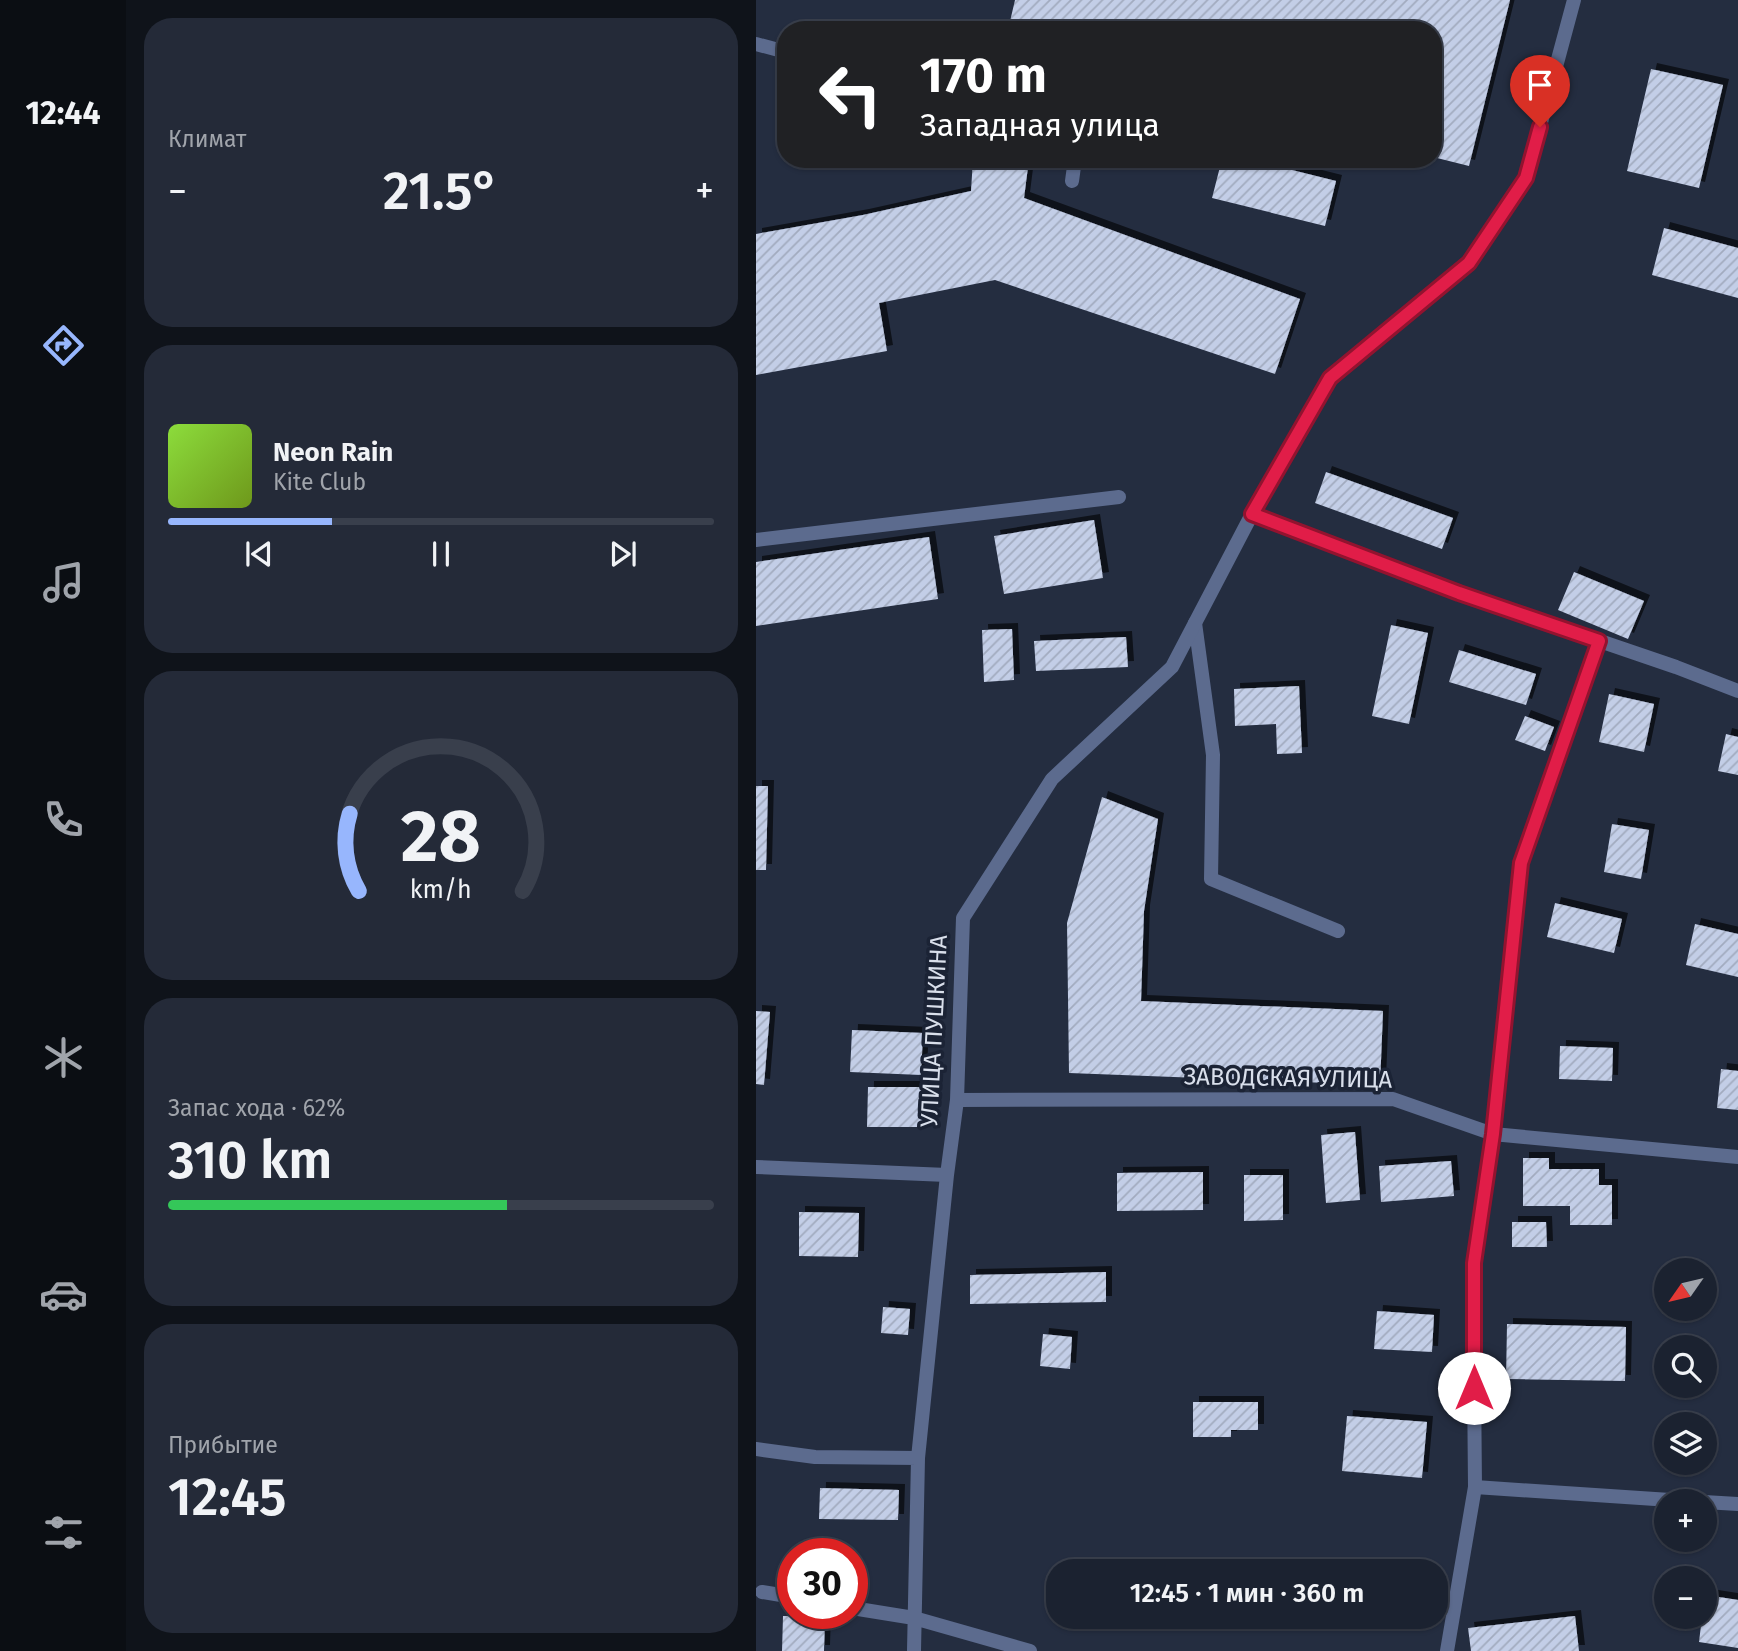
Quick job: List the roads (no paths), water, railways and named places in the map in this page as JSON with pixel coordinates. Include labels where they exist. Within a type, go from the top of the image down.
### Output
[{"type":"street","name":"УЛИЦА ПУШКИНА","points":[[914,1651],[918,1458],[957,1100],[963,918],[1052,779],[1172,667],[1252,514],[1330,378],[1469,263],[1526,178],[1574,0]]},
{"type":"street","points":[[756,44],[777,50]]},
{"type":"street","points":[[1072,181],[1074,168]]},
{"type":"street","points":[[756,540],[1119,496]]},
{"type":"street","points":[[1252,514],[1459,593],[1738,691]]},
{"type":"street","points":[[1195,624],[1213,755],[1211,880],[1338,931]]},
{"type":"street","points":[[1447,1651],[1475,1488],[1474,1263],[1493,1134],[1521,863],[1599,641]]},
{"type":"street","name":"ЗАВОДСКАЯ УЛИЦА","points":[[957,1100],[1393,1098],[1493,1134],[1738,1157]]},
{"type":"street","points":[[756,1167],[947,1175]]},
{"type":"street","points":[[756,1449],[815,1457],[918,1458]]},
{"type":"street","points":[[1475,1488],[1654,1499]]},
{"type":"street","points":[[1717,1503],[1738,1504]]},
{"type":"street","points":[[762,1592],[777,1594]]},
{"type":"street","points":[[868,1611],[914,1618],[1030,1651]]}]
